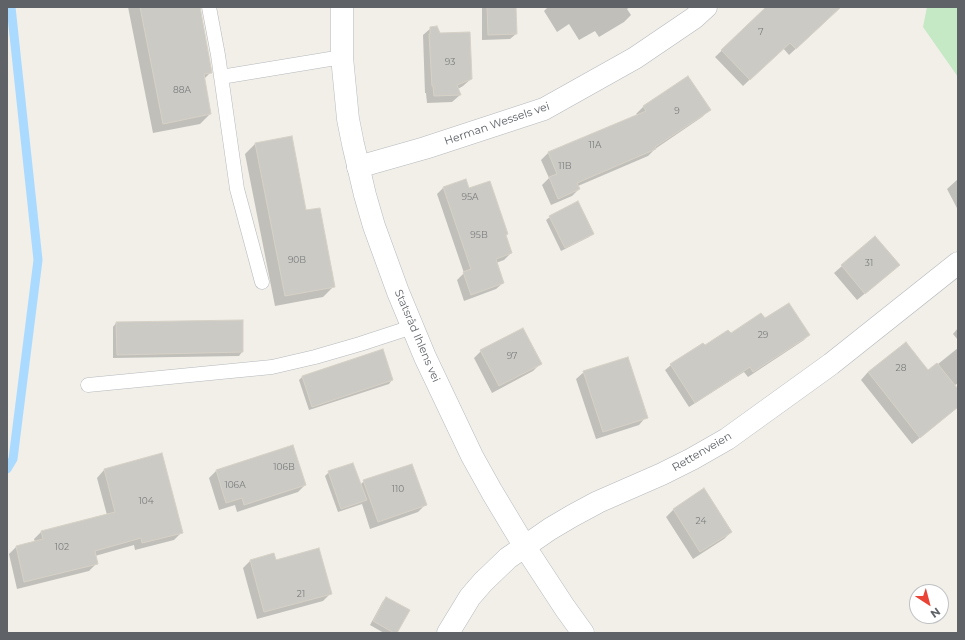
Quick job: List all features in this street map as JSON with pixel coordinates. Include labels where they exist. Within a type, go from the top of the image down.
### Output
[{"type":"street","name":"Statsråd Ihlens vei","points":[[342,7],[342,57],[348,119],[358,167],[374,226],[412,327],[439,388],[472,456],[492,492],[525,547],[583,633]]},
{"type":"street","name":"Herman Wessels vei","points":[[358,167],[426,148],[544,109],[634,58],[694,18],[706,7]]},
{"type":"street","name":"Rettenveien","points":[[448,633],[470,597],[508,558],[550,529],[591,506],[692,459],[727,438],[830,364],[958,263]]},
{"type":"lane","points":[[209,7],[218,55],[237,189],[262,282]]},
{"type":"lane","points":[[221,77],[342,57]]},
{"type":"lane","points":[[88,385],[272,368],[360,344],[412,327]]},
{"type":"green space","points":[[927,7],[958,7],[958,77],[923,27]]},
{"type":"building","points":[[140,7],[200,7],[212,73],[204,74],[211,114],[163,124]]},
{"type":"building","points":[[487,7],[516,7],[517,34],[488,35]]},
{"type":"building","points":[[766,7],[841,7],[796,49],[790,43],[750,80],[721,50]]},
{"type":"building","points":[[437,26],[440,33],[470,32],[472,79],[457,85],[461,95],[434,96],[429,34],[430,27]]},
{"type":"building","points":[[688,76],[711,110],[655,147],[656,149],[577,183],[580,189],[558,199],[549,177],[557,174],[548,152],[646,111],[643,106]]},
{"type":"building","points":[[292,136],[306,210],[320,208],[335,287],[285,296],[255,143]]},
{"type":"building","points":[[466,179],[469,188],[490,181],[508,234],[506,235],[512,253],[496,259],[504,283],[471,295],[463,272],[471,269],[443,187]]},
{"type":"building","points":[[578,201],[594,234],[565,248],[549,216]]},
{"type":"building","points":[[875,236],[900,265],[865,294],[841,265]]},
{"type":"building","points":[[789,303],[810,335],[753,372],[750,367],[695,403],[670,364],[703,343],[705,345],[728,330],[731,333],[761,313],[765,318]]},
{"type":"building","points":[[243,320],[243,352],[117,355],[116,322]]},
{"type":"building","points":[[523,328],[542,364],[499,386],[480,350]]},
{"type":"building","points":[[906,342],[928,370],[937,363],[958,389],[958,407],[920,438],[868,372]]},
{"type":"building","points":[[383,349],[393,380],[312,407],[302,376]]},
{"type":"building","points":[[628,357],[648,418],[603,432],[583,371]]},
{"type":"building","points":[[293,445],[306,485],[244,505],[242,498],[226,503],[216,470]]},
{"type":"building","points":[[162,453],[183,533],[142,543],[141,538],[95,551],[98,564],[24,582],[16,546],[43,539],[41,531],[115,512],[104,469]]},
{"type":"building","points":[[353,463],[367,500],[341,509],[328,471]]},
{"type":"building","points":[[412,464],[427,505],[378,522],[363,480]]},
{"type":"building","points":[[704,488],[732,532],[700,552],[673,509]]},
{"type":"building","points":[[319,548],[332,594],[264,612],[250,560],[274,553],[276,560]]},
{"type":"building","points":[[386,597],[410,610],[397,633],[394,633],[373,621]]},
{"type":"waterway","points":[[7,469],[13,459],[38,260],[11,7]]}]
